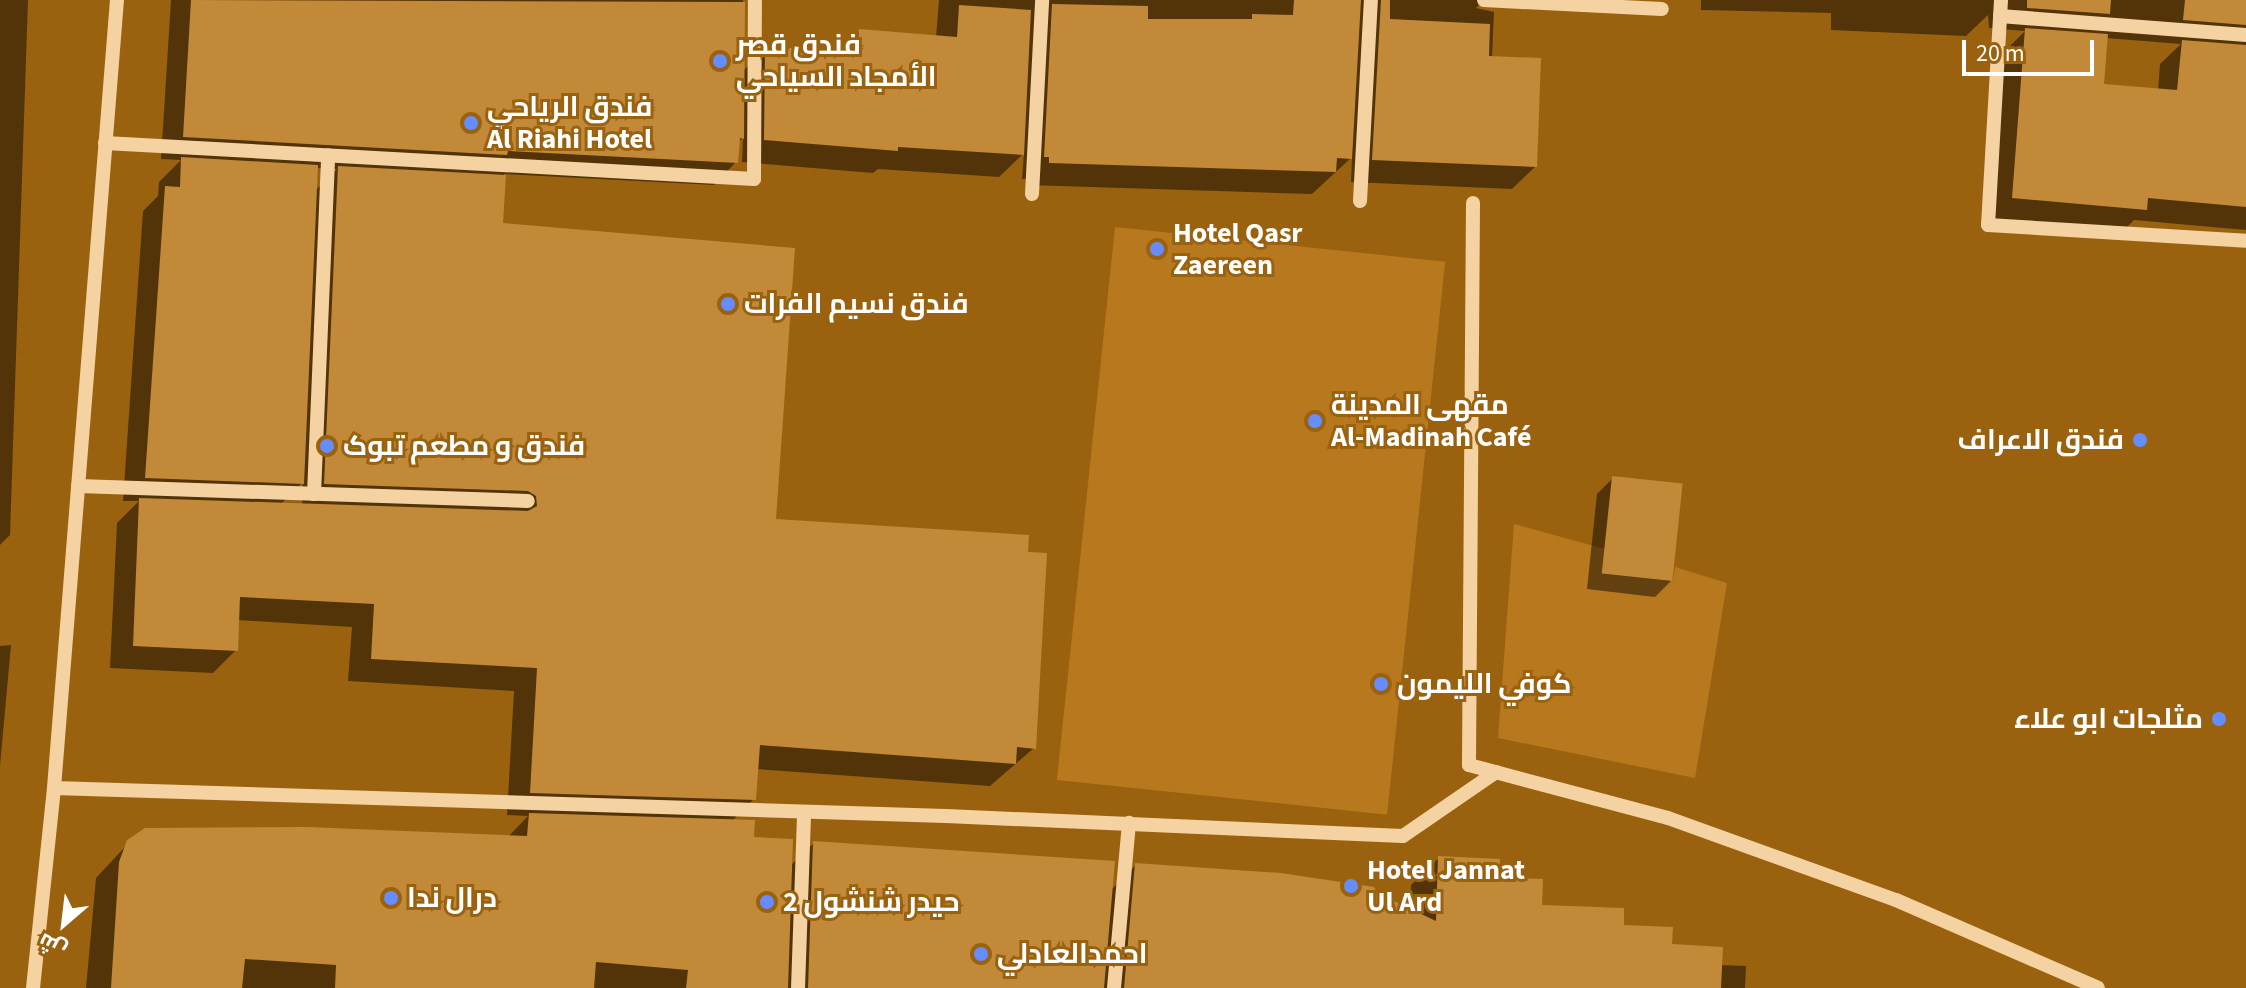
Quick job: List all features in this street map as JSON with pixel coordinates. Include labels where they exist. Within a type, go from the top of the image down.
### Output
[{"type":"street","points":[[33,988],[54,788],[117,0]]},
{"type":"street","points":[[105,143],[754,179],[755,0]]},
{"type":"street","points":[[1032,194],[1042,0]]},
{"type":"street","points":[[1360,201],[1371,0]]},
{"type":"street","points":[[1484,0],[1662,9]]},
{"type":"street","points":[[2001,0],[1988,225],[2246,241]]},
{"type":"street","points":[[2000,16],[2246,35]]},
{"type":"street","points":[[314,494],[328,155]]},
{"type":"street","points":[[1473,203],[1469,765],[1682,823],[1896,900],[2098,988]]},
{"type":"street","points":[[78,486],[528,501]]},
{"type":"street","points":[[54,788],[1129,823],[1403,836],[1496,772]]},
{"type":"street","points":[[798,988],[804,812]]},
{"type":"street","points":[[1114,988],[1129,823]]},
{"type":"shaded area","points":[[1115,227],[1445,262],[1387,815],[1057,780]]},
{"type":"shaded area","points":[[1514,524],[1605,549],[1603,574],[1673,581],[1675,567],[1727,583],[1695,778],[1498,738]]},
{"type":"building","points":[[191,0],[745,2],[744,139],[740,138],[738,163],[508,151],[507,155],[183,137]]},
{"type":"building","points":[[1294,0],[1361,0],[1352,159],[1337,158],[1336,172],[1049,163],[1049,157],[1044,157],[1052,4],[1148,6],[1148,19],[1252,19],[1252,14],[1293,15]]},
{"type":"building","points":[[1381,0],[1390,0],[1390,19],[1490,24],[1489,56],[1541,58],[1537,167],[1372,160]]},
{"type":"building","points":[[2027,0],[2111,0],[2110,14],[2027,8]]},
{"type":"building","points":[[2185,0],[2246,0],[2246,25],[2183,20]]},
{"type":"building","points":[[959,5],[1031,10],[1024,155],[898,147],[898,151],[764,140],[765,46],[857,53],[859,29],[957,37]]},
{"type":"building","points":[[2025,28],[2108,34],[2104,84],[2177,90],[2182,40],[2246,45],[2246,207],[2148,198],[2147,210],[2012,198]]},
{"type":"building","points":[[181,157],[318,165],[304,484],[145,478],[165,186],[180,187]]},
{"type":"building","points":[[338,166],[506,175],[503,223],[795,248],[776,519],[1029,535],[1028,552],[1047,553],[1036,749],[1017,747],[1016,764],[760,745],[756,800],[530,793],[537,668],[371,659],[374,604],[240,597],[238,651],[133,646],[139,498],[528,511],[537,506],[536,496],[528,491],[324,484]]},
{"type":"building","points":[[1612,476],[1683,483],[1672,581],[1602,573]]},
{"type":"building","points":[[529,813],[755,820],[754,837],[793,839],[788,988],[686,988],[688,970],[596,962],[594,988],[335,988],[336,965],[245,959],[242,988],[111,988],[119,862],[127,840],[145,828],[307,827],[527,836]]},
{"type":"building","points":[[813,841],[1115,861],[1104,988],[808,988]]},
{"type":"building","points":[[1438,856],[1500,859],[1499,877],[1543,879],[1542,905],[1624,908],[1624,925],[1673,927],[1672,944],[1723,947],[1721,988],[1124,988],[1135,863],[1281,873],[1374,887],[1377,893],[1436,921]]},
{"type":"place","name":"فندق قصر الأمجاد السياحي","points":[[720,61]]},
{"type":"place","name":"فندق الرياحي Al Riahi Hotel","points":[[471,123]]},
{"type":"place","name":"Hotel Qasr Zaereen","points":[[1157,249]]},
{"type":"place","name":"فندق نسيم الفرات","points":[[728,304]]},
{"type":"place","name":"مقهى المدينة Al-Madinah Café","points":[[1315,421]]},
{"type":"place","name":"فندق الاعراف","points":[[2140,440]]},
{"type":"place","name":"فندق و مطعم تبوک","points":[[327,446]]},
{"type":"place","name":"كوفي الليمون","points":[[1381,684]]},
{"type":"place","name":"مثلجات ابو علاء","points":[[2219,719]]},
{"type":"place","name":"Hotel Jannat Ul Ard","points":[[1351,886]]},
{"type":"place","name":"درال ندا","points":[[391,898]]},
{"type":"place","name":"حيدر شنشول 2","points":[[767,902]]},
{"type":"place","name":"احمدالعادلي","points":[[981,954]]}]
